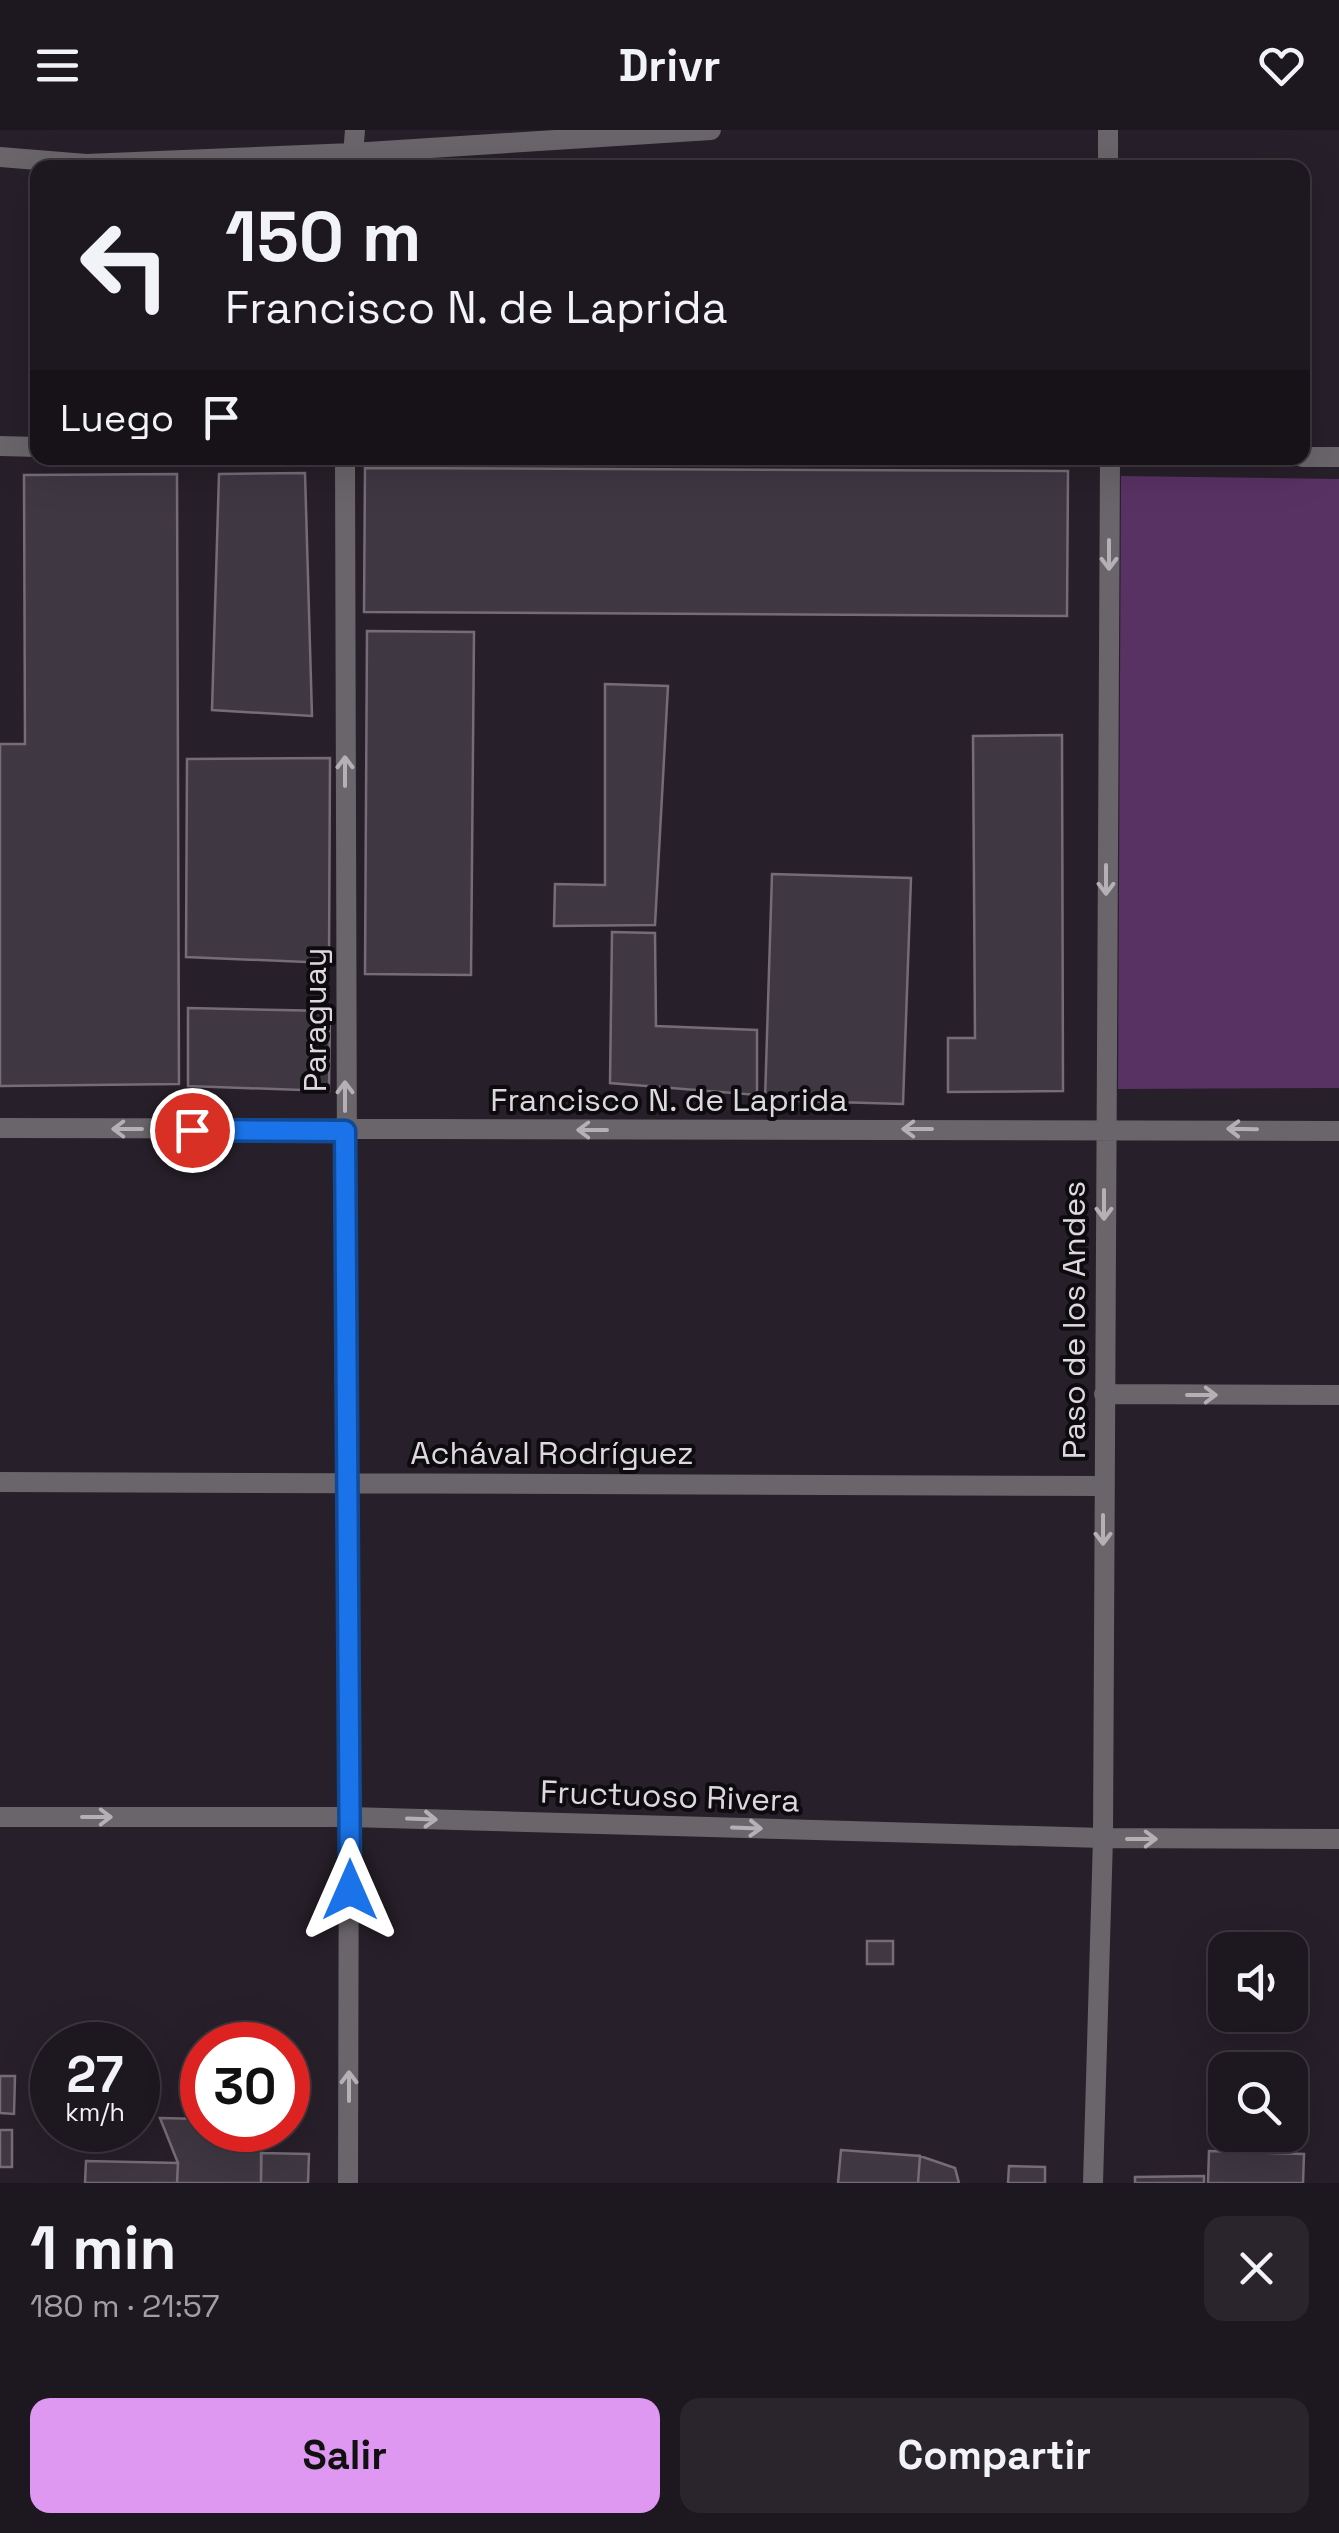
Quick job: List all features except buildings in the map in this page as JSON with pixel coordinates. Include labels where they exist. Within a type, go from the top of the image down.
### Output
[{"type":"street","points":[[356,130],[352,160],[711,130]]},
{"type":"street","points":[[1108,130],[1108,160]]},
{"type":"street","points":[[0,157],[37,160]]},
{"type":"street","points":[[0,446],[30,447]]},
{"type":"street","points":[[1310,458],[1339,458]]},
{"type":"street","name":"Paraguay","points":[[345,465],[348,2183]]},
{"type":"street","name":"Paso de los Andes","points":[[1093,2183],[1102,1838],[1110,465]]},
{"type":"street","name":"Francisco N. de Laprida","points":[[0,1128],[1339,1130]]},
{"type":"street","points":[[1104,1394],[1339,1395]]},
{"type":"street","name":"Achával Rodríguez","points":[[0,1482],[1103,1486]]},
{"type":"street","name":"Fructuoso Rivera","points":[[0,1816],[350,1817],[1102,1838],[1339,1839]]},
{"type":"shaded area","points":[[1121,476],[1339,479],[1339,1088],[1118,1089]]},
{"type":"route","points":[[192,1130],[345,1131],[350,1890]]}]
